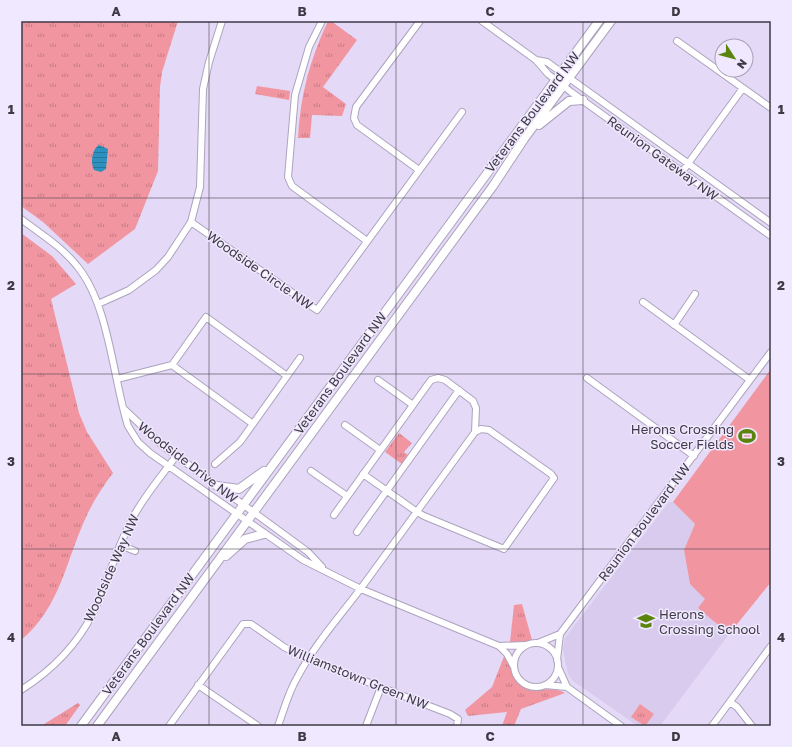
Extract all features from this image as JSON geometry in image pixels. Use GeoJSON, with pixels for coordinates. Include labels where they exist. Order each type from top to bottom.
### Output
{"type":"FeatureCollection","features":[{"type":"Feature","properties":{"kind":"main road","name":"Veterans Boulevard NW"},"geometry":{"type":"LineString","coordinates":[[81,726],[599,21]]}},
{"type":"Feature","properties":{"kind":"main road","name":"Veterans Boulevard NW"},"geometry":{"type":"LineString","coordinates":[[97,726],[493,186],[524,139],[611,21]]}},
{"type":"Feature","properties":{"kind":"main road"},"geometry":{"type":"LineString","coordinates":[[524,139],[563,104],[569,101],[583,100]]}},
{"type":"Feature","properties":{"kind":"main road"},"geometry":{"type":"LineString","coordinates":[[217,486],[234,490],[239,489],[254,480],[277,459]]}},
{"type":"Feature","properties":{"kind":"main road"},"geometry":{"type":"LineString","coordinates":[[215,565],[245,539],[264,534]]}},
{"type":"Feature","properties":{"kind":"street"},"geometry":{"type":"LineString","coordinates":[[98,304],[129,290],[156,270],[168,257],[192,222],[200,187],[203,89],[209,62],[222,21]]}},
{"type":"Feature","properties":{"kind":"street"},"geometry":{"type":"LineString","coordinates":[[322,21],[309,47],[295,95],[288,177],[292,186],[367,241]]}},
{"type":"Feature","properties":{"kind":"street"},"geometry":{"type":"LineString","coordinates":[[418,170],[357,125],[354,118],[356,108],[420,21]]}},
{"type":"Feature","properties":{"kind":"street"},"geometry":{"type":"LineString","coordinates":[[482,21],[536,60]]}},
{"type":"Feature","properties":{"kind":"street"},"geometry":{"type":"LineString","coordinates":[[677,41],[771,108]]}},
{"type":"Feature","properties":{"kind":"street","name":"Reunion Gateway NW"},"geometry":{"type":"LineString","coordinates":[[536,60],[547,62],[771,223]]}},
{"type":"Feature","properties":{"kind":"street","name":"Reunion Gateway NW"},"geometry":{"type":"LineString","coordinates":[[536,60],[542,68],[563,86],[771,236]]}},
{"type":"Feature","properties":{"kind":"street"},"geometry":{"type":"LineString","coordinates":[[682,172],[743,88]]}},
{"type":"Feature","properties":{"kind":"street","name":"Woodside Circle NW"},"geometry":{"type":"LineString","coordinates":[[192,222],[317,310],[418,170],[462,112]]}},
{"type":"Feature","properties":{"kind":"street","name":"Woodside Drive NW"},"geometry":{"type":"LineString","coordinates":[[21,219],[55,244],[78,267],[88,282],[98,304],[128,426],[138,442],[168,466],[303,560],[361,589],[499,646]]}},
{"type":"Feature","properties":{"kind":"street"},"geometry":{"type":"LineString","coordinates":[[674,325],[695,294]]}},
{"type":"Feature","properties":{"kind":"street"},"geometry":{"type":"LineString","coordinates":[[643,302],[750,380]]}},
{"type":"Feature","properties":{"kind":"street"},"geometry":{"type":"LineString","coordinates":[[117,379],[172,365],[206,317],[288,376]]}},
{"type":"Feature","properties":{"kind":"street","name":"Reunion Boulevard NW"},"geometry":{"type":"LineString","coordinates":[[560,634],[771,352]]}},
{"type":"Feature","properties":{"kind":"street"},"geometry":{"type":"LineString","coordinates":[[215,464],[237,446],[300,358]]}},
{"type":"Feature","properties":{"kind":"street"},"geometry":{"type":"LineString","coordinates":[[172,365],[253,424]]}},
{"type":"Feature","properties":{"kind":"street"},"geometry":{"type":"LineString","coordinates":[[334,515],[431,380],[438,378],[445,380],[473,401],[476,408],[475,432]]}},
{"type":"Feature","properties":{"kind":"street"},"geometry":{"type":"LineString","coordinates":[[587,378],[694,456]]}},
{"type":"Feature","properties":{"kind":"street"},"geometry":{"type":"LineString","coordinates":[[378,380],[413,405]]}},
{"type":"Feature","properties":{"kind":"street"},"geometry":{"type":"LineString","coordinates":[[357,532],[459,390]]}},
{"type":"Feature","properties":{"kind":"street","name":"Woodside Drive NW"},"geometry":{"type":"LineString","coordinates":[[125,410],[152,436],[176,456],[308,552],[325,570]]}},
{"type":"Feature","properties":{"kind":"street"},"geometry":{"type":"LineString","coordinates":[[345,425],[380,450]]}},
{"type":"Feature","properties":{"kind":"street"},"geometry":{"type":"LineString","coordinates":[[278,726],[292,687],[308,659],[361,589],[417,512],[475,432],[481,429],[489,430],[551,474],[554,478],[508,545],[504,548],[417,512],[363,474]]}},
{"type":"Feature","properties":{"kind":"street","name":"Woodside Way NW"},"geometry":{"type":"LineString","coordinates":[[21,690],[54,666],[81,633],[93,614],[120,546],[141,504],[176,456]]}},
{"type":"Feature","properties":{"kind":"street"},"geometry":{"type":"LineString","coordinates":[[311,471],[347,496]]}},
{"type":"Feature","properties":{"kind":"street"},"geometry":{"type":"LineString","coordinates":[[120,546],[135,551]]}},
{"type":"Feature","properties":{"kind":"street","name":"Williamstown Green NW"},"geometry":{"type":"LineString","coordinates":[[169,726],[243,624],[251,624],[278,644],[308,659],[450,714],[457,723]]}},
{"type":"Feature","properties":{"kind":"street"},"geometry":{"type":"LineString","coordinates":[[499,646],[527,645],[560,634],[558,663],[555,676],[544,685]]}},
{"type":"Feature","properties":{"kind":"street"},"geometry":{"type":"LineString","coordinates":[[536,643],[551,648],[567,687],[617,725]]}},
{"type":"Feature","properties":{"kind":"street"},"geometry":{"type":"LineString","coordinates":[[514,667],[518,653],[527,645]]}},
{"type":"Feature","properties":{"kind":"street"},"geometry":{"type":"LineString","coordinates":[[499,646],[507,654],[518,677],[524,683],[536,687],[544,685],[567,687]]}},
{"type":"Feature","properties":{"kind":"street"},"geometry":{"type":"LineString","coordinates":[[712,726],[771,646]]}},
{"type":"Feature","properties":{"kind":"street"},"geometry":{"type":"LineString","coordinates":[[198,686],[258,726]]}},
{"type":"Feature","properties":{"kind":"street"},"geometry":{"type":"LineString","coordinates":[[366,726],[381,687]]}},
{"type":"Feature","properties":{"kind":"street"},"geometry":{"type":"LineString","coordinates":[[730,702],[745,716],[752,726]]}},
{"type":"Feature","properties":{"kind":"shaded area","name":"Herons Crossing School"},"geometry":{"type":"Polygon","coordinates":[[[669,502],[673,502],[695,524],[684,550],[690,584],[706,599],[698,608],[729,634],[660,726],[638,726],[573,681],[568,674],[563,650],[565,638],[669,502]]]}},
{"type":"Feature","properties":{"kind":"green space"},"geometry":{"type":"Polygon","coordinates":[[[21,21],[178,21],[162,72],[160,87],[158,171],[135,229],[88,264],[43,222],[21,206],[21,21]]]}},
{"type":"Feature","properties":{"kind":"green space"},"geometry":{"type":"Polygon","coordinates":[[[328,21],[331,21],[357,40],[323,87],[346,104],[342,116],[312,115],[310,138],[298,138],[301,107],[307,78],[316,49],[328,21]]]}},
{"type":"Feature","properties":{"kind":"green space"},"geometry":{"type":"Polygon","coordinates":[[[257,86],[290,91],[289,100],[255,94],[257,86]]]}},
{"type":"Feature","properties":{"kind":"green space"},"geometry":{"type":"Polygon","coordinates":[[[21,233],[52,256],[76,284],[51,299],[79,413],[87,432],[113,473],[99,493],[87,515],[54,598],[34,627],[21,640],[21,233]]]}},
{"type":"Feature","properties":{"kind":"green space","name":"Herons Crossing Soccer Fields"},"geometry":{"type":"Polygon","coordinates":[[[771,369],[771,582],[729,634],[698,608],[705,599],[690,584],[684,550],[695,524],[673,502],[771,369]]]}},
{"type":"Feature","properties":{"kind":"green space"},"geometry":{"type":"Polygon","coordinates":[[[399,433],[412,443],[404,452],[408,455],[402,464],[385,452],[399,433]]]}},
{"type":"Feature","properties":{"kind":"green space"},"geometry":{"type":"Polygon","coordinates":[[[522,604],[532,640],[520,643],[510,642],[514,605],[522,604]]]}},
{"type":"Feature","properties":{"kind":"green space"},"geometry":{"type":"Polygon","coordinates":[[[505,654],[515,676],[524,686],[535,689],[553,689],[565,693],[521,709],[514,726],[502,726],[507,712],[468,716],[465,710],[492,687],[505,654]]]}},
{"type":"Feature","properties":{"kind":"green space"},"geometry":{"type":"Polygon","coordinates":[[[78,703],[80,705],[65,726],[41,726],[78,703]]]}},
{"type":"Feature","properties":{"kind":"green space"},"geometry":{"type":"Polygon","coordinates":[[[640,704],[654,714],[645,726],[631,717],[640,704]]]}},
{"type":"Feature","properties":{"kind":"water"},"geometry":{"type":"Polygon","coordinates":[[[99,145],[108,149],[106,169],[101,172],[94,170],[92,164],[93,153],[99,145]]]}},
{"type":"Feature","properties":{"kind":"place","name":"Herons Crossing Soccer Fields"},"geometry":{"type":"Point","coordinates":[747,436]}},
{"type":"Feature","properties":{"kind":"place","name":"Herons Crossing School"},"geometry":{"type":"Point","coordinates":[646,621]}}]}
